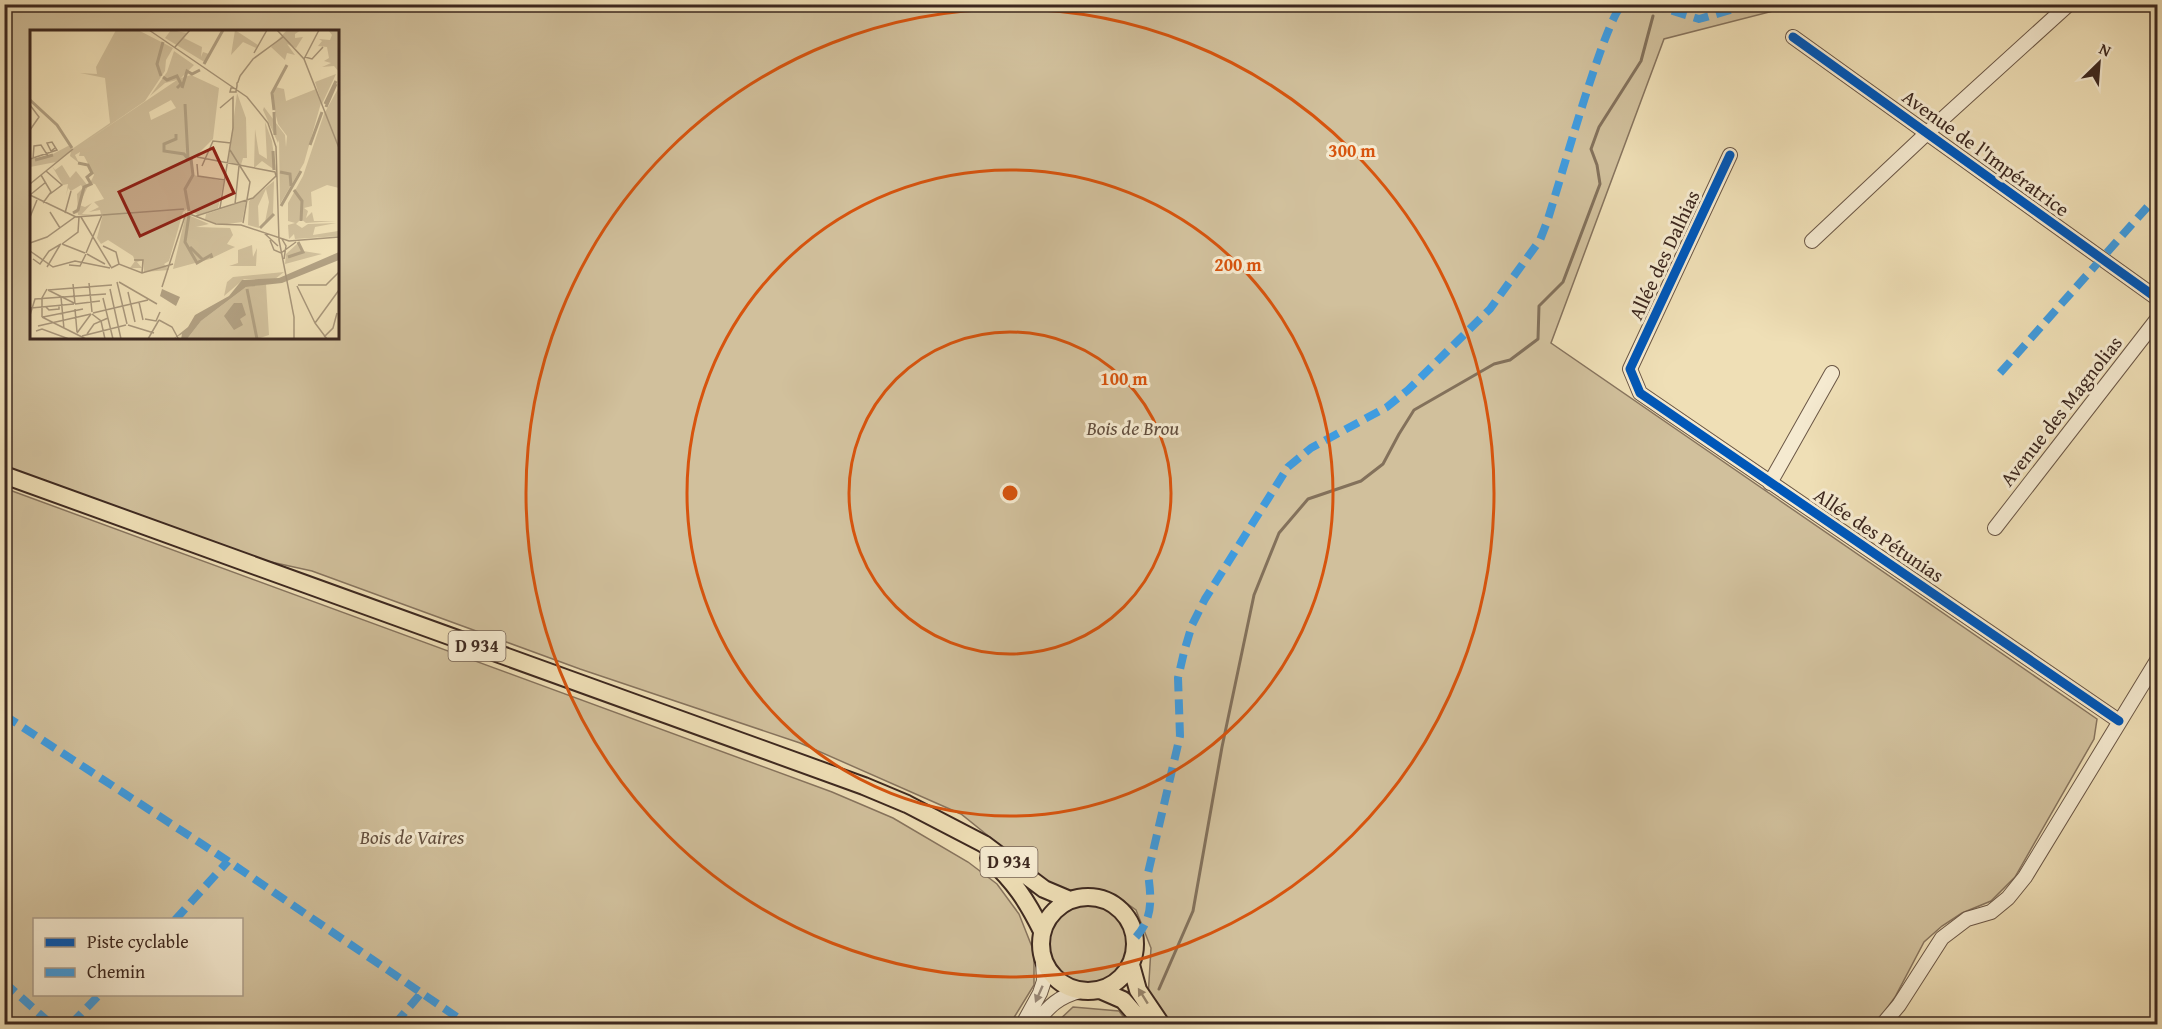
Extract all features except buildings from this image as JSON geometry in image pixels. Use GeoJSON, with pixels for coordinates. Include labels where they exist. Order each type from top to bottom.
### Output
{"type":"FeatureCollection","features":[{"type":"Feature","properties":{"kind":"main road","name":"D 934"},"geometry":{"type":"LineString","coordinates":[[4,475],[864,786],[907,804],[984,844],[1044,889],[1070,900]]}},
{"type":"Feature","properties":{"kind":"main road","name":"D 934"},"geometry":{"type":"LineString","coordinates":[[946,824],[980,850],[1012,880],[1030,906],[1042,931]]}},
{"type":"Feature","properties":{"kind":"main road"},"geometry":{"type":"LineString","coordinates":[[1090,896],[1106,900],[1120,908],[1130,921],[1136,937],[1136,951],[1124,976],[1113,985],[1100,990],[1080,991],[1065,986],[1052,975],[1044,961],[1041,946],[1042,931],[1049,917],[1060,905],[1070,900],[1090,896]]}},
{"type":"Feature","properties":{"kind":"main road"},"geometry":{"type":"LineString","coordinates":[[1131,965],[1138,990],[1161,1024]]}},
{"type":"Feature","properties":{"kind":"main road"},"geometry":{"type":"LineString","coordinates":[[1100,990],[1123,1000],[1144,1024]]}},
{"type":"Feature","properties":{"kind":"street"},"geometry":{"type":"LineString","coordinates":[[1812,241],[2069,4]]}},
{"type":"Feature","properties":{"kind":"street","name":"Avenue de l'Impératrice"},"geometry":{"type":"LineString","coordinates":[[1793,37],[2157,299]]}},
{"type":"Feature","properties":{"kind":"street","name":"Allée des Dalhias"},"geometry":{"type":"LineString","coordinates":[[1630,369],[1730,155]]}},
{"type":"Feature","properties":{"kind":"street","name":"Avenue des Magnolias"},"geometry":{"type":"LineString","coordinates":[[1995,528],[2157,318]]}},
{"type":"Feature","properties":{"kind":"street","name":"Allée des Pétunias"},"geometry":{"type":"LineString","coordinates":[[1630,369],[1640,393],[2119,721]]}},
{"type":"Feature","properties":{"kind":"street"},"geometry":{"type":"LineString","coordinates":[[1770,483],[1832,373]]}},
{"type":"Feature","properties":{"kind":"street"},"geometry":{"type":"LineString","coordinates":[[1883,1024],[1899,1005],[1942,938],[1967,919],[1991,912],[2025,877],[2157,659]]}},
{"type":"Feature","properties":{"kind":"street"},"geometry":{"type":"LineString","coordinates":[[1023,1024],[1044,981],[1044,961]]}},
{"type":"Feature","properties":{"kind":"street"},"geometry":{"type":"LineString","coordinates":[[1034,1024],[1054,1002],[1065,995],[1080,991]]}},
{"type":"Feature","properties":{"kind":"green space","name":"Bois de Brou"},"geometry":{"type":"Polygon","coordinates":[[[4,5],[1797,5],[1664,39],[1551,343],[2097,719],[2094,739],[2015,877],[1991,901],[1962,913],[1924,942],[1895,997],[1876,1024],[1169,1024],[1148,998],[1151,948],[1136,910],[1115,895],[1053,888],[961,814],[800,743],[580,669],[312,571],[262,560],[5,468],[4,5]]]}},
{"type":"Feature","properties":{"kind":"green space","name":"Bois de Vaires"},"geometry":{"type":"Polygon","coordinates":[[[4,488],[832,792],[893,818],[968,862],[997,884],[1019,914],[1034,952],[1034,985],[1010,1024],[5,1024],[4,488]]]}},
{"type":"Feature","properties":{"kind":"green space"},"geometry":{"type":"Polygon","coordinates":[[[1088,905],[1104,908],[1117,917],[1126,930],[1129,946],[1126,962],[1117,975],[1104,984],[1088,987],[1072,984],[1059,975],[1050,962],[1047,946],[1050,930],[1059,917],[1072,908],[1088,905]]]}},
{"type":"Feature","properties":{"kind":"green space"},"geometry":{"type":"Polygon","coordinates":[[[1073,1007],[1119,1011],[1129,1024],[1055,1024],[1073,1007]]]}},
{"type":"Feature","properties":{"kind":"waterway"},"geometry":{"type":"LineString","coordinates":[[1159,989],[1193,911],[1222,747],[1254,595],[1279,533],[1308,499],[1361,481],[1383,464],[1414,410],[1494,364],[1510,360],[1538,339],[1539,306],[1563,282],[1600,184],[1597,165],[1591,149],[1599,127],[1641,61],[1653,16]]}},
{"type":"Feature","properties":{"kind":"marked path"},"geometry":{"type":"LineString","coordinates":[[1136,937],[1146,922],[1150,906],[1148,873],[1180,736],[1178,678],[1192,625],[1205,599],[1288,467],[1311,448],[1387,407],[1408,390],[1490,309],[1540,240],[1594,70],[1615,16],[1623,4]]}},
{"type":"Feature","properties":{"kind":"marked path"},"geometry":{"type":"LineString","coordinates":[[1650,4],[1699,19],[1751,4]]}},
{"type":"Feature","properties":{"kind":"marked path"},"geometry":{"type":"LineString","coordinates":[[2000,373],[2158,195]]}},
{"type":"Feature","properties":{"kind":"marked path"},"geometry":{"type":"LineString","coordinates":[[4,715],[228,861],[467,1024]]}},
{"type":"Feature","properties":{"kind":"marked path"},"geometry":{"type":"LineString","coordinates":[[177,918],[228,861]]}},
{"type":"Feature","properties":{"kind":"marked path"},"geometry":{"type":"LineString","coordinates":[[4,982],[51,1024]]}},
{"type":"Feature","properties":{"kind":"marked path"},"geometry":{"type":"LineString","coordinates":[[395,1024],[422,992]]}},
{"type":"Feature","properties":{"kind":"marked path"},"geometry":{"type":"LineString","coordinates":[[71,1024],[98,996]]}},
{"type":"Feature","properties":{"kind":"cycle path"},"geometry":{"type":"LineString","coordinates":[[1793,37],[2158,299]]}},
{"type":"Feature","properties":{"kind":"cycle path"},"geometry":{"type":"LineString","coordinates":[[1730,155],[1630,369],[1640,393],[2119,721]]}}]}
